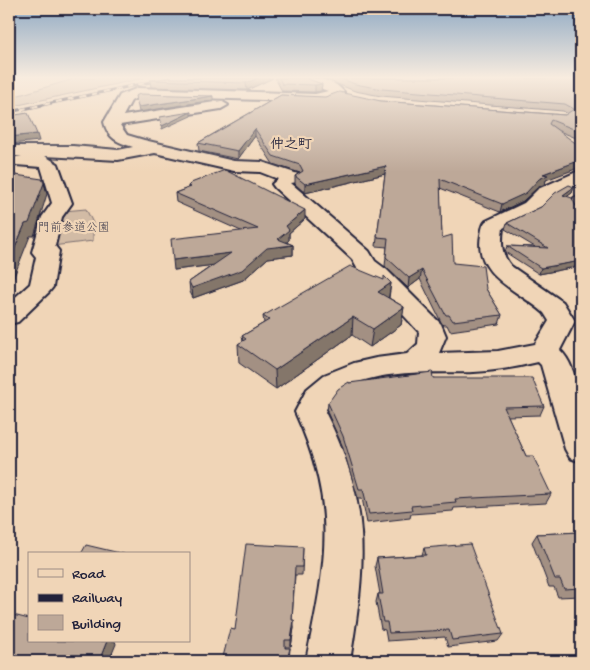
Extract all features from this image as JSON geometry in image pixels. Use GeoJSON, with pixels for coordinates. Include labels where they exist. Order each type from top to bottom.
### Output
{"type":"FeatureCollection","features":[{"type":"Feature","properties":{"kind":"street"},"geometry":{"type":"LineString","coordinates":[[119,109],[112,122],[114,131],[121,138],[234,166],[262,167],[287,181],[362,256],[366,265],[379,275],[432,330],[434,338],[431,347],[413,365]]}},
{"type":"Feature","properties":{"kind":"street"},"geometry":{"type":"LineString","coordinates":[[112,122],[190,109]]}},
{"type":"Feature","properties":{"kind":"street"},"geometry":{"type":"LineString","coordinates":[[9,151],[73,150],[118,155],[158,148]]}},
{"type":"Feature","properties":{"kind":"street"},"geometry":{"type":"LineString","coordinates":[[9,163],[36,160],[49,164],[62,203],[52,217],[41,287],[9,316]]}},
{"type":"Feature","properties":{"kind":"street"},"geometry":{"type":"LineString","coordinates":[[328,661],[340,593],[342,506],[321,436],[310,412],[318,395],[333,383],[356,371],[376,366],[493,361],[544,352],[554,339],[562,321],[558,310],[507,276],[492,257],[488,242],[493,225],[531,207],[545,194],[581,175]]}},
{"type":"Feature","properties":{"kind":"street"},"geometry":{"type":"LineString","coordinates":[[544,352],[554,361],[581,449]]}},
{"type":"Feature","properties":{"kind":"green space","name":"門前参道公園"},"geometry":{"type":"Polygon","coordinates":[[[86,209],[93,223],[93,241],[52,246],[64,211],[86,209]]]}},
{"type":"Feature","properties":{"kind":"building"},"geometry":{"type":"Polygon","coordinates":[[[256,109],[490,109],[565,115],[574,109],[581,109],[581,132],[551,120],[549,124],[581,147],[581,160],[543,174],[548,175],[539,179],[526,193],[502,204],[440,179],[442,238],[452,235],[453,263],[483,266],[486,289],[502,315],[453,321],[444,312],[422,270],[409,278],[386,257],[388,238],[377,237],[386,166],[305,184],[295,176],[303,171],[300,165],[273,156],[255,129],[238,151],[198,143],[256,109]]]}},
{"type":"Feature","properties":{"kind":"building"},"geometry":{"type":"Polygon","coordinates":[[[191,112],[162,126],[160,117],[191,112]]]}},
{"type":"Feature","properties":{"kind":"building"},"geometry":{"type":"Polygon","coordinates":[[[28,113],[37,134],[9,137],[9,116],[28,113]]]}},
{"type":"Feature","properties":{"kind":"building"},"geometry":{"type":"Polygon","coordinates":[[[225,170],[305,210],[286,226],[289,230],[278,239],[293,245],[267,248],[242,270],[192,288],[189,282],[231,253],[173,260],[171,239],[258,229],[175,193],[191,187],[188,186],[191,183],[225,170]]]}},
{"type":"Feature","properties":{"kind":"building"},"geometry":{"type":"Polygon","coordinates":[[[9,174],[42,179],[44,183],[29,223],[25,224],[9,262],[9,174]]]}},
{"type":"Feature","properties":{"kind":"building"},"geometry":{"type":"Polygon","coordinates":[[[569,185],[574,187],[563,195],[572,198],[576,206],[581,207],[581,261],[541,268],[507,246],[548,248],[507,223],[541,207],[555,193],[569,185]]]}},
{"type":"Feature","properties":{"kind":"building"},"geometry":{"type":"Polygon","coordinates":[[[350,266],[384,280],[384,276],[391,283],[378,292],[404,307],[373,329],[353,317],[275,370],[238,344],[246,339],[242,336],[269,320],[263,316],[350,266]]]}},
{"type":"Feature","properties":{"kind":"building"},"geometry":{"type":"Polygon","coordinates":[[[432,372],[433,378],[532,378],[544,406],[504,407],[526,456],[533,456],[551,494],[455,499],[456,502],[411,506],[412,510],[369,514],[363,489],[359,489],[343,436],[328,403],[338,389],[349,382],[432,372]]]}},
{"type":"Feature","properties":{"kind":"building"},"geometry":{"type":"Polygon","coordinates":[[[581,532],[581,588],[564,589],[560,579],[555,579],[537,534],[581,532]]]}},
{"type":"Feature","properties":{"kind":"building"},"geometry":{"type":"Polygon","coordinates":[[[246,544],[303,547],[302,567],[295,567],[292,620],[294,620],[291,640],[285,640],[285,648],[290,648],[287,661],[222,661],[230,629],[235,630],[246,544]]]}},
{"type":"Feature","properties":{"kind":"building"},"geometry":{"type":"Polygon","coordinates":[[[470,544],[503,634],[452,640],[449,630],[389,633],[387,622],[383,622],[378,594],[383,594],[377,558],[426,555],[424,548],[470,544]]]}},
{"type":"Feature","properties":{"kind":"building"},"geometry":{"type":"Polygon","coordinates":[[[86,545],[116,552],[82,552],[86,545]]]}},
{"type":"Feature","properties":{"kind":"building"},"geometry":{"type":"Polygon","coordinates":[[[9,614],[28,619],[28,642],[107,642],[99,661],[9,661],[9,614]]]}},
{"type":"Feature","properties":{"kind":"railway"},"geometry":{"type":"LineString","coordinates":[[9,112],[22,109]]}},
{"type":"Feature","properties":{"kind":"district","name":"仲之町"},"geometry":{"type":"Point","coordinates":[291,143]}}]}
